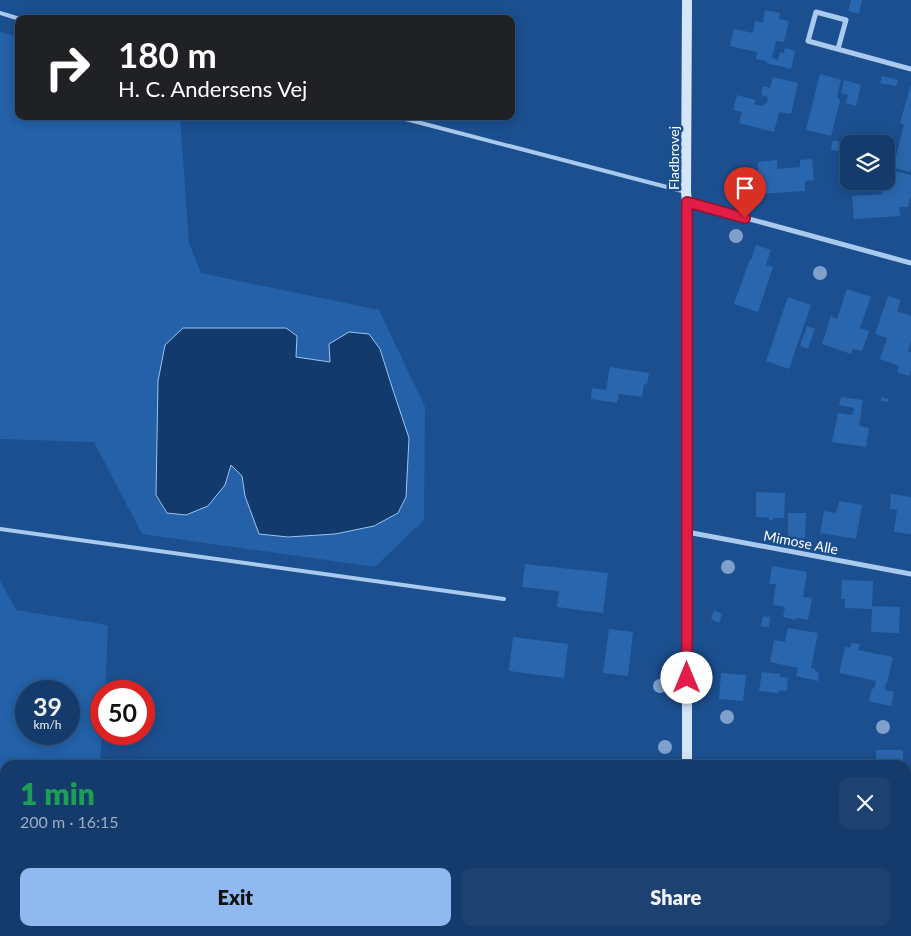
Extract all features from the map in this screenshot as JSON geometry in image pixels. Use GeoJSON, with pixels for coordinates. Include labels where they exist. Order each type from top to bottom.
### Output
{"type":"FeatureCollection","features":[{"type":"Feature","properties":{"kind":"main road","name":"Fladbrovej"},"geometry":{"type":"LineString","coordinates":[[687,760],[686,197],[688,0]]}},
{"type":"Feature","properties":{"kind":"street"},"geometry":{"type":"LineString","coordinates":[[838,49],[846,20],[816,12],[808,41],[838,49],[911,68]]}},
{"type":"Feature","properties":{"kind":"street"},"geometry":{"type":"LineString","coordinates":[[686,197],[911,263]]}},
{"type":"Feature","properties":{"kind":"street","name":"Mimose Alle"},"geometry":{"type":"LineString","coordinates":[[687,532],[911,574]]}},
{"type":"Feature","properties":{"kind":"lane"},"geometry":{"type":"LineString","coordinates":[[0,13],[15,18]]}},
{"type":"Feature","properties":{"kind":"lane"},"geometry":{"type":"LineString","coordinates":[[408,120],[686,197]]}},
{"type":"Feature","properties":{"kind":"lane"},"geometry":{"type":"LineString","coordinates":[[0,530],[504,599]]}},
{"type":"Feature","properties":{"kind":"shaded area"},"geometry":{"type":"Polygon","coordinates":[[[0,32],[15,36],[15,120],[180,120],[189,243],[201,273],[379,310],[425,407],[424,520],[375,567],[142,534],[94,442],[0,439],[0,32]],[[165,345],[158,381],[156,495],[167,513],[231,465],[242,476],[245,496],[393,390],[380,349],[330,362],[165,345]]]}},
{"type":"Feature","properties":{"kind":"shaded area"},"geometry":{"type":"Polygon","coordinates":[[[183,328],[286,328],[297,336],[296,357],[330,362],[329,344],[349,332],[369,334],[380,349],[409,438],[406,497],[398,513],[374,526],[335,534],[288,537],[259,534],[245,496],[242,476],[231,465],[225,485],[208,506],[186,515],[167,513],[156,495],[158,381],[165,345],[183,328]]]}},
{"type":"Feature","properties":{"kind":"shaded area"},"geometry":{"type":"Polygon","coordinates":[[[0,580],[16,610],[108,625],[106,680],[90,680],[90,745],[101,745],[100,760],[0,760],[0,580]]]}},
{"type":"Feature","properties":{"kind":"building"},"geometry":{"type":"Polygon","coordinates":[[[851,0],[862,0],[859,14],[848,11],[851,0]]]}},
{"type":"Feature","properties":{"kind":"building"},"geometry":{"type":"Polygon","coordinates":[[[765,10],[780,13],[779,19],[789,21],[784,42],[776,41],[772,58],[778,60],[780,52],[784,53],[785,48],[795,51],[791,69],[756,59],[757,52],[730,46],[734,29],[753,33],[755,21],[763,23],[765,10]]]}},
{"type":"Feature","properties":{"kind":"building"},"geometry":{"type":"Polygon","coordinates":[[[820,74],[841,80],[837,97],[840,101],[831,136],[806,130],[820,74]]]}},
{"type":"Feature","properties":{"kind":"building"},"geometry":{"type":"Polygon","coordinates":[[[882,76],[898,80],[896,86],[880,83],[882,76]]]}},
{"type":"Feature","properties":{"kind":"building"},"geometry":{"type":"Polygon","coordinates":[[[773,77],[798,83],[791,114],[779,112],[774,132],[739,123],[742,112],[733,110],[737,95],[756,100],[754,104],[761,106],[767,103],[768,97],[761,95],[763,86],[770,88],[773,77]]]}},
{"type":"Feature","properties":{"kind":"building"},"geometry":{"type":"Polygon","coordinates":[[[844,80],[861,85],[856,106],[846,103],[848,95],[841,93],[844,80]]]}},
{"type":"Feature","properties":{"kind":"building"},"geometry":{"type":"Polygon","coordinates":[[[911,84],[910,172],[895,168],[895,160],[904,125],[900,123],[911,84]]]}},
{"type":"Feature","properties":{"kind":"building"},"geometry":{"type":"Polygon","coordinates":[[[833,140],[840,142],[838,151],[831,150],[833,140]]]}},
{"type":"Feature","properties":{"kind":"building"},"geometry":{"type":"Polygon","coordinates":[[[812,159],[814,180],[805,181],[805,191],[759,194],[758,162],[777,160],[777,169],[800,167],[800,160],[812,159]]]}},
{"type":"Feature","properties":{"kind":"building"},"geometry":{"type":"Polygon","coordinates":[[[895,171],[911,175],[911,196],[908,207],[899,207],[900,216],[854,219],[852,196],[882,194],[883,190],[895,190],[895,171]]]}},
{"type":"Feature","properties":{"kind":"building"},"geometry":{"type":"Polygon","coordinates":[[[756,245],[771,250],[766,265],[773,267],[758,312],[734,304],[756,245]]]}},
{"type":"Feature","properties":{"kind":"building"},"geometry":{"type":"Polygon","coordinates":[[[847,289],[871,297],[860,328],[869,331],[862,351],[853,349],[851,354],[822,344],[831,316],[837,319],[847,289]]]}},
{"type":"Feature","properties":{"kind":"building"},"geometry":{"type":"Polygon","coordinates":[[[888,296],[901,300],[897,311],[911,316],[911,341],[908,351],[911,352],[909,376],[897,372],[899,366],[880,359],[887,338],[875,334],[888,296]]]}},
{"type":"Feature","properties":{"kind":"building"},"geometry":{"type":"Polygon","coordinates":[[[788,297],[811,305],[789,369],[766,361],[788,297]]]}},
{"type":"Feature","properties":{"kind":"building"},"geometry":{"type":"Polygon","coordinates":[[[807,326],[815,329],[808,349],[800,346],[807,326]]]}},
{"type":"Feature","properties":{"kind":"building"},"geometry":{"type":"Polygon","coordinates":[[[610,367],[649,373],[647,385],[644,384],[642,397],[619,394],[617,403],[591,399],[592,388],[606,390],[610,367]]]}},
{"type":"Feature","properties":{"kind":"building"},"geometry":{"type":"Polygon","coordinates":[[[841,397],[863,400],[859,426],[869,428],[866,447],[832,442],[838,413],[853,415],[854,408],[839,405],[841,397]]]}},
{"type":"Feature","properties":{"kind":"building"},"geometry":{"type":"Polygon","coordinates":[[[881,397],[889,399],[888,402],[881,401],[881,397]]]}},
{"type":"Feature","properties":{"kind":"building"},"geometry":{"type":"Polygon","coordinates":[[[756,492],[785,493],[784,518],[769,520],[769,518],[756,517],[756,492]]]}},
{"type":"Feature","properties":{"kind":"building"},"geometry":{"type":"Polygon","coordinates":[[[891,494],[911,497],[911,534],[894,532],[897,510],[890,509],[891,494]]]}},
{"type":"Feature","properties":{"kind":"building"},"geometry":{"type":"Polygon","coordinates":[[[839,501],[862,505],[856,539],[820,533],[824,511],[836,513],[839,501]]]}},
{"type":"Feature","properties":{"kind":"building"},"geometry":{"type":"Polygon","coordinates":[[[788,513],[806,513],[805,541],[788,541],[788,513]]]}},
{"type":"Feature","properties":{"kind":"building"},"geometry":{"type":"Polygon","coordinates":[[[525,564],[608,573],[603,613],[557,607],[559,591],[522,587],[525,564]]]}},
{"type":"Feature","properties":{"kind":"building"},"geometry":{"type":"Polygon","coordinates":[[[772,566],[807,572],[803,597],[812,598],[808,620],[783,617],[785,607],[773,605],[776,584],[769,584],[772,566]]]}},
{"type":"Feature","properties":{"kind":"building"},"geometry":{"type":"Polygon","coordinates":[[[842,580],[873,581],[872,606],[900,607],[899,633],[871,632],[872,609],[845,608],[845,599],[841,599],[842,580]]]}},
{"type":"Feature","properties":{"kind":"building"},"geometry":{"type":"Polygon","coordinates":[[[714,610],[722,614],[719,623],[711,619],[714,610]]]}},
{"type":"Feature","properties":{"kind":"building"},"geometry":{"type":"Polygon","coordinates":[[[763,616],[770,617],[769,627],[761,626],[763,616]]]}},
{"type":"Feature","properties":{"kind":"building"},"geometry":{"type":"Polygon","coordinates":[[[788,628],[818,633],[811,668],[819,672],[818,681],[796,676],[798,668],[770,662],[774,640],[785,642],[788,628]]]}},
{"type":"Feature","properties":{"kind":"building"},"geometry":{"type":"Polygon","coordinates":[[[609,629],[633,632],[628,676],[603,673],[609,629]]]}},
{"type":"Feature","properties":{"kind":"building"},"geometry":{"type":"Polygon","coordinates":[[[513,637],[568,644],[564,678],[509,671],[513,637]]]}},
{"type":"Feature","properties":{"kind":"building"},"geometry":{"type":"Polygon","coordinates":[[[852,643],[860,644],[858,650],[893,657],[885,690],[894,692],[891,706],[869,701],[876,681],[839,673],[845,647],[850,648],[852,643]]]}},
{"type":"Feature","properties":{"kind":"building"},"geometry":{"type":"Polygon","coordinates":[[[762,672],[780,674],[780,677],[788,678],[787,691],[779,690],[778,693],[759,691],[762,672]]]}},
{"type":"Feature","properties":{"kind":"building"},"geometry":{"type":"Polygon","coordinates":[[[721,673],[746,675],[743,701],[719,699],[721,673]]]}},
{"type":"Feature","properties":{"kind":"building"},"geometry":{"type":"Polygon","coordinates":[[[876,750],[903,750],[903,760],[876,760],[876,750]]]}},
{"type":"Feature","properties":{"kind":"route"},"geometry":{"type":"LineString","coordinates":[[687,678],[687,202],[745,218]]}}]}
